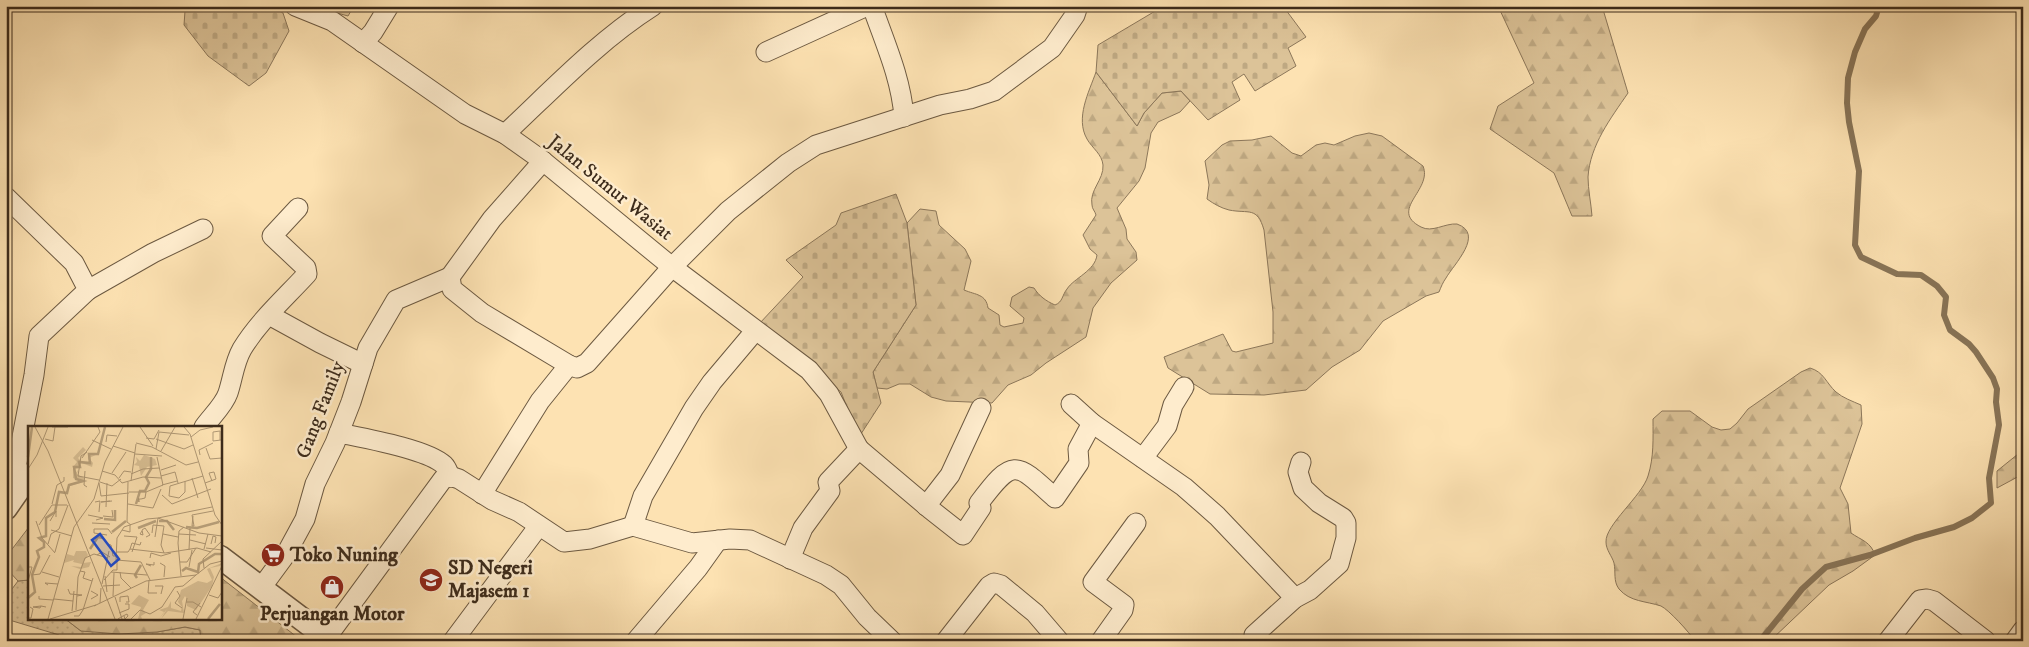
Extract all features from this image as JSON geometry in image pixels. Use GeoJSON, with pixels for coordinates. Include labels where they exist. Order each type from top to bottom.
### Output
{"type":"FeatureCollection","features":[{"type":"Feature","properties":{"kind":"street","name":"Jalan Sumur Wasiat"},"geometry":{"type":"LineString","coordinates":[[296,6],[332,21],[465,114],[505,134],[542,161],[672,267],[809,370],[829,394],[859,449]]}},
{"type":"Feature","properties":{"kind":"street"},"geometry":{"type":"LineString","coordinates":[[363,43],[373,32],[389,6]]}},
{"type":"Feature","properties":{"kind":"street"},"geometry":{"type":"LineString","coordinates":[[505,134],[556,85],[625,25],[653,6]]}},
{"type":"Feature","properties":{"kind":"street"},"geometry":{"type":"LineString","coordinates":[[766,52],[867,6]]}},
{"type":"Feature","properties":{"kind":"street"},"geometry":{"type":"LineString","coordinates":[[872,6],[896,74],[904,118]]}},
{"type":"Feature","properties":{"kind":"street"},"geometry":{"type":"LineString","coordinates":[[542,161],[492,219],[450,277],[452,289],[465,301],[569,365],[577,368],[587,364],[672,267],[728,211],[788,163],[816,145],[904,118],[940,104],[970,99],[994,91],[1052,48],[1075,16],[1078,6]]}},
{"type":"Feature","properties":{"kind":"street"},"geometry":{"type":"LineString","coordinates":[[6,197],[74,263],[88,290]]}},
{"type":"Feature","properties":{"kind":"street"},"geometry":{"type":"LineString","coordinates":[[205,426],[228,394],[241,351],[269,314],[307,274],[306,268],[272,236],[298,208]]}},
{"type":"Feature","properties":{"kind":"street"},"geometry":{"type":"LineString","coordinates":[[6,508],[20,473],[39,336],[88,290],[153,253],[204,229]]}},
{"type":"Feature","properties":{"kind":"street","name":"Gang Family"},"geometry":{"type":"LineString","coordinates":[[261,588],[286,554],[305,519],[315,484],[339,433],[368,348],[396,300],[450,277]]}},
{"type":"Feature","properties":{"kind":"street"},"geometry":{"type":"LineString","coordinates":[[269,314],[320,343],[363,364]]}},
{"type":"Feature","properties":{"kind":"street"},"geometry":{"type":"LineString","coordinates":[[633,526],[643,496],[694,408],[712,382],[755,331]]}},
{"type":"Feature","properties":{"kind":"street"},"geometry":{"type":"LineString","coordinates":[[482,494],[540,401],[569,365]]}},
{"type":"Feature","properties":{"kind":"street"},"geometry":{"type":"LineString","coordinates":[[1143,458],[1167,426],[1173,405],[1184,387]]}},
{"type":"Feature","properties":{"kind":"street"},"geometry":{"type":"LineString","coordinates":[[1071,404],[1092,423],[1168,474],[1217,516],[1295,598]]}},
{"type":"Feature","properties":{"kind":"street"},"geometry":{"type":"LineString","coordinates":[[926,506],[950,475],[981,408]]}},
{"type":"Feature","properties":{"kind":"street"},"geometry":{"type":"LineString","coordinates":[[790,559],[803,528],[830,491],[828,482],[859,449],[963,535],[978,515],[981,508],[979,503],[1009,469],[1018,469],[1030,476],[1055,498],[1079,463],[1078,449],[1092,423]]}},
{"type":"Feature","properties":{"kind":"street"},"geometry":{"type":"LineString","coordinates":[[339,433],[380,441],[431,457],[445,466],[450,476]]}},
{"type":"Feature","properties":{"kind":"street"},"geometry":{"type":"LineString","coordinates":[[1254,641],[1254,635],[1295,598],[1310,590],[1339,564],[1346,538],[1346,523],[1343,518],[1319,503],[1303,488],[1298,472],[1301,462]]}},
{"type":"Feature","properties":{"kind":"street"},"geometry":{"type":"LineString","coordinates":[[221,558],[329,639],[443,479],[450,476],[459,479],[482,494],[519,512],[538,527],[564,542],[590,539],[633,526],[692,543],[718,540],[750,540],[826,575],[841,585],[867,617],[892,641]]}},
{"type":"Feature","properties":{"kind":"street"},"geometry":{"type":"LineString","coordinates":[[1101,641],[1123,610],[1124,605],[1093,582],[1136,523]]}},
{"type":"Feature","properties":{"kind":"street"},"geometry":{"type":"LineString","coordinates":[[452,641],[538,527]]}},
{"type":"Feature","properties":{"kind":"street"},"geometry":{"type":"LineString","coordinates":[[636,641],[698,568],[718,540]]}},
{"type":"Feature","properties":{"kind":"street"},"geometry":{"type":"LineString","coordinates":[[692,543],[700,553],[698,568]]}},
{"type":"Feature","properties":{"kind":"street"},"geometry":{"type":"LineString","coordinates":[[946,641],[989,586],[994,583],[1001,585],[1035,613],[1059,641]]}},
{"type":"Feature","properties":{"kind":"street"},"geometry":{"type":"LineString","coordinates":[[1888,641],[1920,600],[1927,598],[1934,601],[1986,641]]}},
{"type":"Feature","properties":{"kind":"street"},"geometry":{"type":"LineString","coordinates":[[2015,641],[2023,630]]}},
{"type":"Feature","properties":{"kind":"green space"},"geometry":{"type":"Polygon","coordinates":[[[190,6],[270,6],[283,13],[289,31],[266,73],[249,86],[208,56],[184,25],[185,11],[190,6]]]}},
{"type":"Feature","properties":{"kind":"green space"},"geometry":{"type":"Polygon","coordinates":[[[312,6],[354,6],[348,16],[312,6]]]}},
{"type":"Feature","properties":{"kind":"green space"},"geometry":{"type":"Polygon","coordinates":[[[1157,6],[1283,6],[1306,37],[1288,48],[1296,66],[1255,91],[1244,74],[1232,82],[1240,100],[1208,120],[1181,91],[1162,93],[1144,113],[1137,126],[1096,72],[1098,45],[1157,10],[1157,6]]]}},
{"type":"Feature","properties":{"kind":"green space"},"geometry":{"type":"Polygon","coordinates":[[[1498,6],[1602,6],[1628,93],[1602,132],[1593,154],[1588,177],[1592,216],[1572,216],[1554,173],[1490,129],[1498,106],[1534,83],[1498,6]]]}},
{"type":"Feature","properties":{"kind":"green space"},"geometry":{"type":"Polygon","coordinates":[[[1096,72],[1137,126],[1144,113],[1162,93],[1181,91],[1190,101],[1180,112],[1158,122],[1151,133],[1145,168],[1139,181],[1117,208],[1126,229],[1127,239],[1136,252],[1137,260],[1111,283],[1093,308],[1086,337],[1031,375],[1008,385],[992,403],[946,401],[931,397],[910,384],[899,384],[887,389],[877,388],[873,372],[916,305],[907,223],[920,209],[936,211],[939,225],[965,249],[971,261],[964,290],[983,297],[988,308],[999,315],[1000,325],[1004,327],[1023,323],[1024,318],[1010,306],[1012,297],[1029,287],[1034,288],[1049,302],[1055,305],[1058,304],[1070,285],[1092,266],[1097,255],[1090,249],[1083,235],[1096,215],[1092,208],[1092,200],[1103,165],[1099,154],[1087,139],[1082,122],[1084,105],[1096,72]]]}},
{"type":"Feature","properties":{"kind":"green space"},"geometry":{"type":"Polygon","coordinates":[[[1369,133],[1382,136],[1423,166],[1424,175],[1422,183],[1410,207],[1409,214],[1412,220],[1425,229],[1457,224],[1465,229],[1468,235],[1465,250],[1444,281],[1439,292],[1426,296],[1383,321],[1360,350],[1332,367],[1306,390],[1264,395],[1210,394],[1168,368],[1164,357],[1223,334],[1232,351],[1236,352],[1273,343],[1273,312],[1264,230],[1255,214],[1226,209],[1207,199],[1209,185],[1205,161],[1222,145],[1230,141],[1252,140],[1271,136],[1292,153],[1301,156],[1316,145],[1325,143],[1334,145],[1355,136],[1369,133]]]}},
{"type":"Feature","properties":{"kind":"green space"},"geometry":{"type":"Polygon","coordinates":[[[896,194],[907,223],[916,305],[873,372],[881,403],[859,437],[841,392],[759,324],[803,277],[786,260],[836,225],[841,213],[896,194]]]}},
{"type":"Feature","properties":{"kind":"green space"},"geometry":{"type":"Polygon","coordinates":[[[1810,368],[1822,375],[1839,394],[1861,405],[1862,424],[1840,488],[1848,504],[1851,533],[1868,544],[1875,555],[1829,585],[1770,641],[1695,641],[1665,608],[1633,599],[1619,589],[1615,580],[1614,563],[1606,545],[1607,535],[1611,527],[1639,492],[1648,476],[1652,455],[1653,419],[1662,411],[1690,411],[1712,427],[1721,430],[1730,429],[1748,409],[1801,372],[1810,368]]]}},
{"type":"Feature","properties":{"kind":"green space"},"geometry":{"type":"Polygon","coordinates":[[[2023,450],[2023,474],[1997,488],[1997,471],[2023,450]]]}},
{"type":"Feature","properties":{"kind":"green space"},"geometry":{"type":"Polygon","coordinates":[[[28,528],[28,580],[18,581],[6,568],[6,557],[28,528]]]}},
{"type":"Feature","properties":{"kind":"green space"},"geometry":{"type":"Polygon","coordinates":[[[221,578],[302,641],[201,641],[200,630],[185,627],[157,632],[119,634],[81,631],[67,620],[221,620],[221,578]]]}},
{"type":"Feature","properties":{"kind":"green space"},"geometry":{"type":"Polygon","coordinates":[[[28,580],[28,620],[67,620],[81,631],[157,632],[185,627],[200,630],[201,641],[57,641],[59,635],[6,619],[6,597],[18,581],[28,580]]]}},
{"type":"Feature","properties":{"kind":"waterway"},"geometry":{"type":"LineString","coordinates":[[1760,641],[1802,589],[1826,567],[1870,555],[1915,538],[1954,527],[1972,518],[1991,503],[1989,478],[1999,425],[1996,402],[1997,389],[1993,378],[1969,344],[1950,330],[1944,315],[1946,297],[1937,286],[1921,275],[1897,274],[1861,257],[1855,245],[1859,171],[1849,122],[1847,103],[1848,78],[1855,52],[1865,29],[1876,16],[1879,6]]}},
{"type":"Feature","properties":{"kind":"place","name":"Toko Nuning"},"geometry":{"type":"Point","coordinates":[273,555]}},
{"type":"Feature","properties":{"kind":"place","name":"SD Negeri Majasem 1"},"geometry":{"type":"Point","coordinates":[431,580]}},
{"type":"Feature","properties":{"kind":"place","name":"Perjuangan Motor"},"geometry":{"type":"Point","coordinates":[332,587]}}]}
